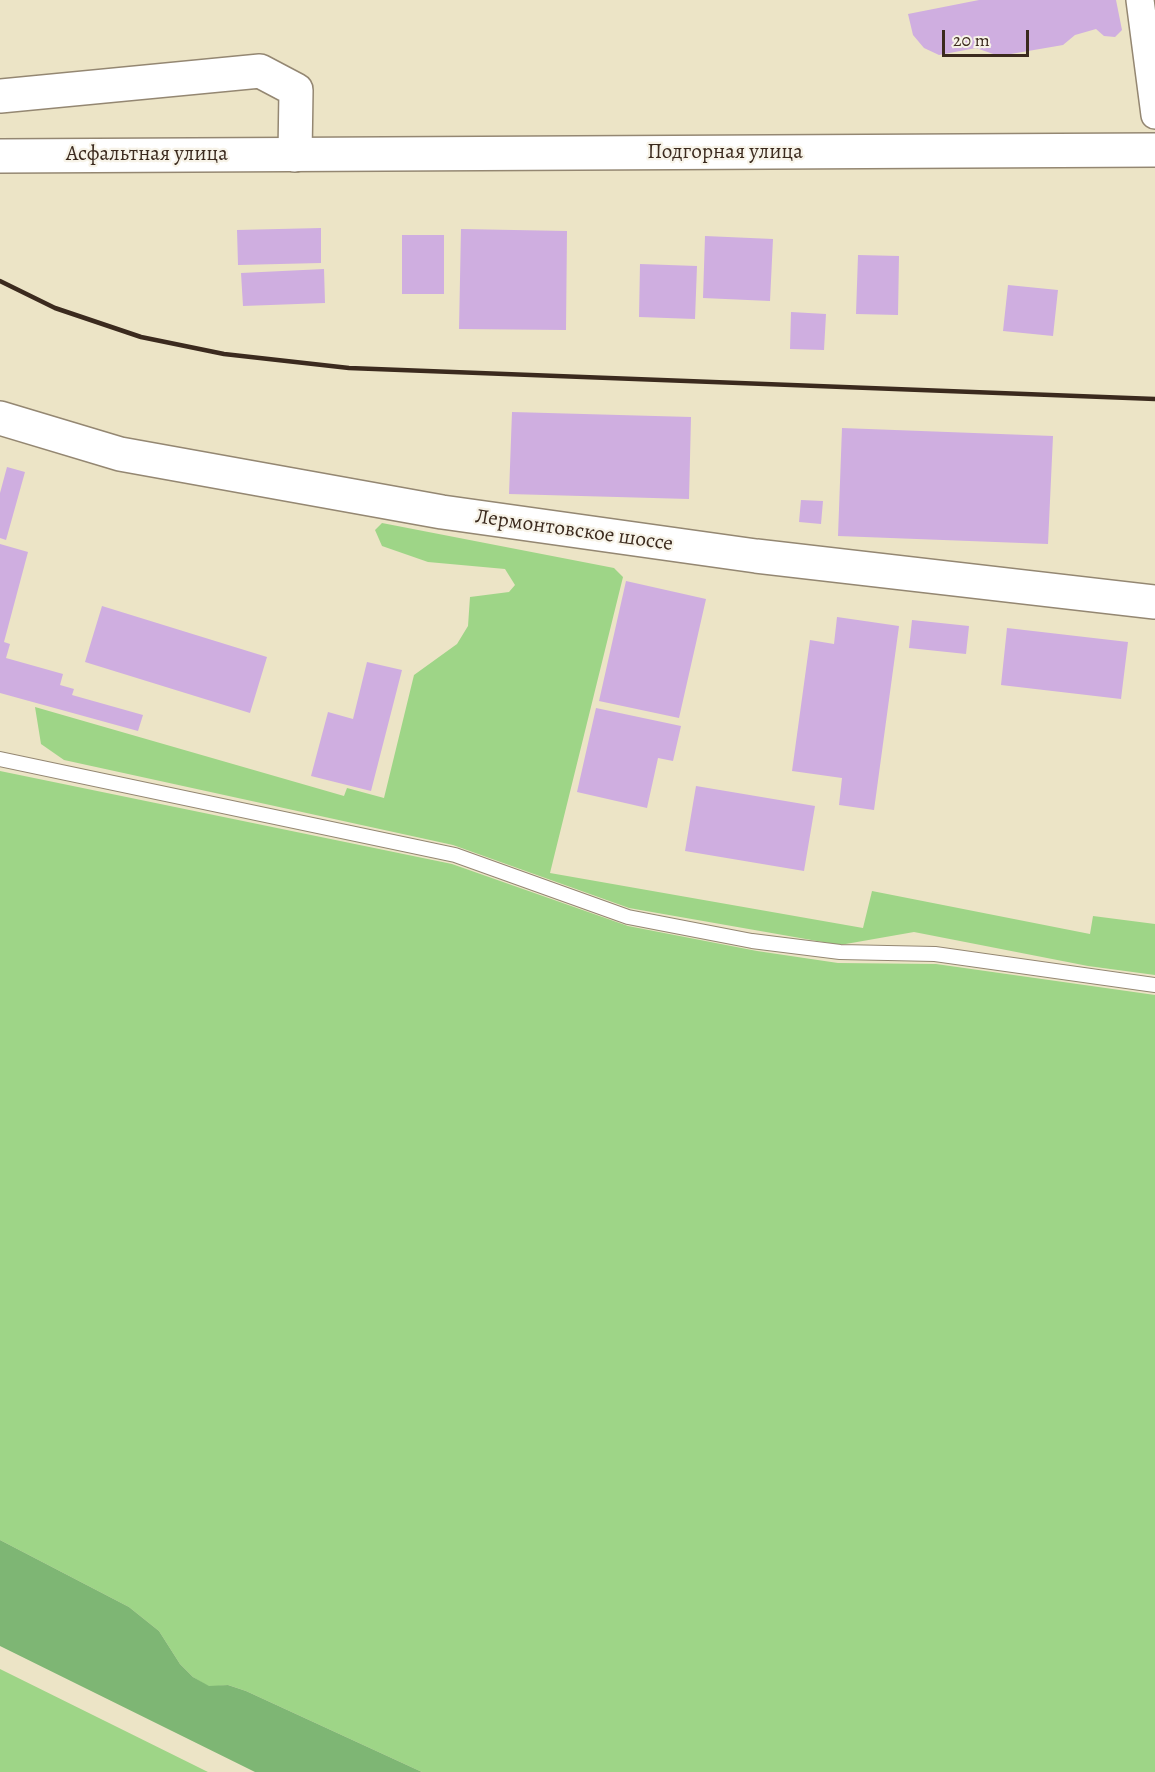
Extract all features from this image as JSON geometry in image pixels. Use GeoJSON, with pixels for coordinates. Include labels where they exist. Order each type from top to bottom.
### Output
{"type":"FeatureCollection","features":[{"type":"Feature","properties":{"kind":"street"},"geometry":{"type":"LineString","coordinates":[[1140,0],[1155,115]]}},
{"type":"Feature","properties":{"kind":"street"},"geometry":{"type":"LineString","coordinates":[[0,96],[260,71],[296,90],[295,155]]}},
{"type":"Feature","properties":{"kind":"street","name":"Подгорная улица"},"geometry":{"type":"LineString","coordinates":[[295,155],[1155,150]]}},
{"type":"Feature","properties":{"kind":"street","name":"Асфальтная улица"},"geometry":{"type":"LineString","coordinates":[[0,156],[295,155]]}},
{"type":"Feature","properties":{"kind":"street","name":"Лермонтовское шоссе"},"geometry":{"type":"LineString","coordinates":[[0,418],[120,454],[442,512],[756,556],[1155,602]]}},
{"type":"Feature","properties":{"kind":"lane"},"geometry":{"type":"LineString","coordinates":[[0,759],[455,855],[628,916],[752,941],[840,951],[935,954],[1155,985]]}},
{"type":"Feature","properties":{"kind":"green space"},"geometry":{"type":"Polygon","coordinates":[[[382,523],[614,568],[623,577],[550,873],[863,928],[872,891],[1090,934],[1093,916],[1155,924],[1155,975],[1088,966],[914,932],[840,945],[629,908],[453,845],[64,760],[41,744],[35,707],[344,796],[347,788],[384,798],[414,675],[457,644],[468,626],[470,597],[509,592],[515,585],[505,569],[428,562],[382,546],[375,530],[382,523]]]}},
{"type":"Feature","properties":{"kind":"green space"},"geometry":{"type":"Polygon","coordinates":[[[0,771],[452,864],[628,926],[757,951],[838,963],[936,964],[1155,995],[1155,1772],[422,1772],[246,1691],[228,1685],[209,1687],[193,1677],[180,1664],[159,1631],[129,1607],[0,1540],[0,771]]]}},
{"type":"Feature","properties":{"kind":"green space"},"geometry":{"type":"Polygon","coordinates":[[[0,1540],[129,1607],[159,1631],[180,1664],[193,1677],[209,1686],[228,1685],[246,1691],[422,1772],[255,1772],[0,1646],[0,1540]]]}},
{"type":"Feature","properties":{"kind":"green space"},"geometry":{"type":"Polygon","coordinates":[[[0,1669],[208,1772],[0,1772],[0,1669]]]}},
{"type":"Feature","properties":{"kind":"building"},"geometry":{"type":"Polygon","coordinates":[[[979,0],[1116,0],[1122,30],[1115,37],[1104,36],[1096,29],[1075,35],[1063,45],[999,56],[976,48],[939,55],[924,48],[913,35],[908,14],[979,0]]]}},
{"type":"Feature","properties":{"kind":"building"},"geometry":{"type":"Polygon","coordinates":[[[321,228],[321,263],[238,265],[237,230],[321,228]]]}},
{"type":"Feature","properties":{"kind":"building"},"geometry":{"type":"Polygon","coordinates":[[[461,229],[567,231],[566,330],[459,329],[461,229]]]}},
{"type":"Feature","properties":{"kind":"building"},"geometry":{"type":"Polygon","coordinates":[[[402,235],[444,235],[444,294],[402,294],[402,235]]]}},
{"type":"Feature","properties":{"kind":"building"},"geometry":{"type":"Polygon","coordinates":[[[705,236],[773,239],[770,301],[703,298],[705,236]]]}},
{"type":"Feature","properties":{"kind":"building"},"geometry":{"type":"Polygon","coordinates":[[[858,255],[899,256],[898,315],[856,314],[858,255]]]}},
{"type":"Feature","properties":{"kind":"building"},"geometry":{"type":"Polygon","coordinates":[[[640,264],[697,266],[695,319],[639,317],[640,264]]]}},
{"type":"Feature","properties":{"kind":"building"},"geometry":{"type":"Polygon","coordinates":[[[324,269],[325,303],[243,306],[241,273],[324,269]]]}},
{"type":"Feature","properties":{"kind":"building"},"geometry":{"type":"Polygon","coordinates":[[[1008,285],[1058,290],[1053,336],[1003,331],[1008,285]]]}},
{"type":"Feature","properties":{"kind":"building"},"geometry":{"type":"Polygon","coordinates":[[[791,312],[826,314],[824,350],[790,349],[791,312]]]}},
{"type":"Feature","properties":{"kind":"building"},"geometry":{"type":"Polygon","coordinates":[[[512,412],[691,417],[689,499],[509,494],[512,412]]]}},
{"type":"Feature","properties":{"kind":"building"},"geometry":{"type":"Polygon","coordinates":[[[842,428],[1053,436],[1048,544],[838,536],[842,428]]]}},
{"type":"Feature","properties":{"kind":"building"},"geometry":{"type":"Polygon","coordinates":[[[7,467],[25,472],[6,540],[0,538],[0,493],[7,467]]]}},
{"type":"Feature","properties":{"kind":"building"},"geometry":{"type":"Polygon","coordinates":[[[801,500],[823,501],[821,524],[799,522],[801,500]]]}},
{"type":"Feature","properties":{"kind":"building"},"geometry":{"type":"Polygon","coordinates":[[[0,544],[28,552],[4,642],[10,644],[6,658],[63,674],[60,685],[74,689],[72,695],[143,715],[138,731],[0,693],[0,544]]]}},
{"type":"Feature","properties":{"kind":"building"},"geometry":{"type":"Polygon","coordinates":[[[626,581],[706,599],[679,718],[599,701],[626,581]]]}},
{"type":"Feature","properties":{"kind":"building"},"geometry":{"type":"Polygon","coordinates":[[[102,606],[267,657],[250,713],[85,662],[102,606]]]}},
{"type":"Feature","properties":{"kind":"building"},"geometry":{"type":"Polygon","coordinates":[[[837,617],[899,626],[874,810],[839,805],[842,778],[792,771],[810,640],[834,644],[837,617]]]}},
{"type":"Feature","properties":{"kind":"building"},"geometry":{"type":"Polygon","coordinates":[[[912,620],[969,626],[966,654],[909,648],[912,620]]]}},
{"type":"Feature","properties":{"kind":"building"},"geometry":{"type":"Polygon","coordinates":[[[1007,628],[1128,642],[1121,699],[1001,685],[1007,628]]]}},
{"type":"Feature","properties":{"kind":"building"},"geometry":{"type":"Polygon","coordinates":[[[367,662],[402,670],[371,791],[311,776],[328,712],[353,719],[367,662]]]}},
{"type":"Feature","properties":{"kind":"building"},"geometry":{"type":"Polygon","coordinates":[[[596,708],[681,726],[673,761],[658,758],[647,808],[577,792],[596,708]]]}},
{"type":"Feature","properties":{"kind":"building"},"geometry":{"type":"Polygon","coordinates":[[[696,786],[815,806],[804,871],[685,851],[696,786]]]}},
{"type":"Feature","properties":{"kind":"railway"},"geometry":{"type":"LineString","coordinates":[[0,281],[55,308],[141,337],[224,354],[349,368],[1155,399]]}}]}
